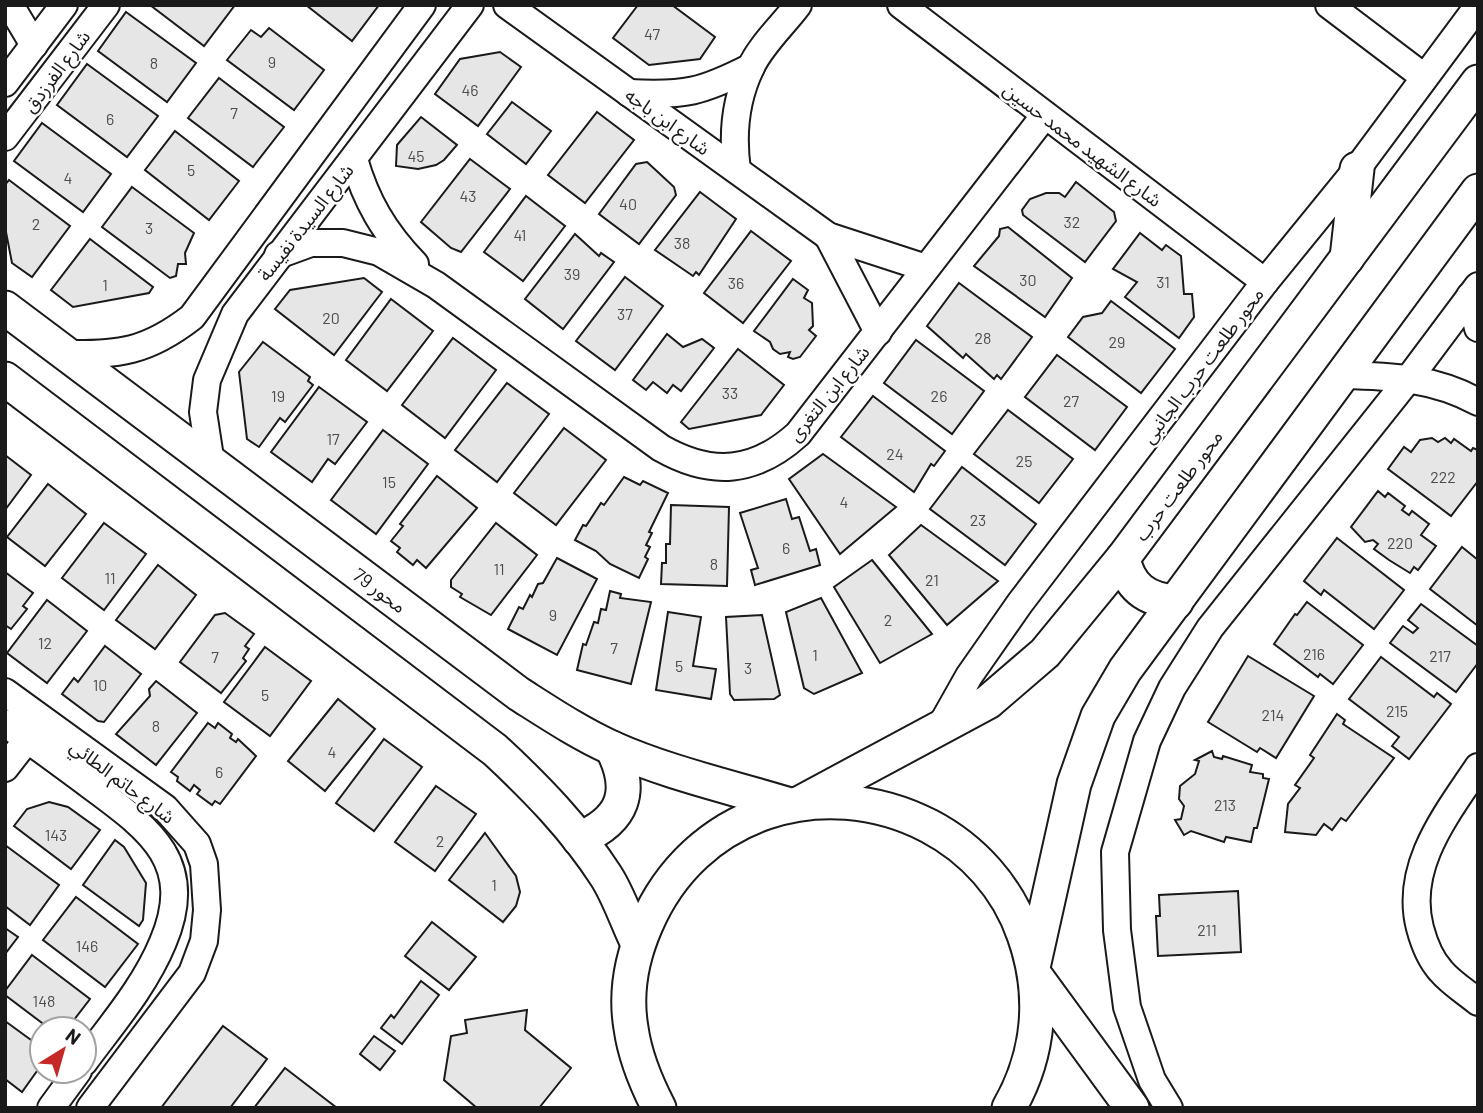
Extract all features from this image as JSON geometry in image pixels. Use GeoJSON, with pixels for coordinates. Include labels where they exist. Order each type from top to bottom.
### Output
{"type":"FeatureCollection","features":[{"type":"Feature","properties":{"kind":"main road","name":"محور طلعت حرب"},"geometry":{"type":"LineString","coordinates":[[795,804],[938,731],[988,702],[1045,653],[1122,558],[1478,82]]}},
{"type":"Feature","properties":{"kind":"main road"},"geometry":{"type":"LineString","coordinates":[[1347,259],[1357,170]]}},
{"type":"Feature","properties":{"kind":"main road"},"geometry":{"type":"LineString","coordinates":[[1009,1108],[1024,1082],[1037,1031],[1035,970],[1074,784],[1098,716],[1125,670],[1478,191]]}},
{"type":"Feature","properties":{"kind":"main road","name":"محور 79"},"geometry":{"type":"LineString","coordinates":[[5,309],[519,694],[612,748],[659,766],[795,804]]}},
{"type":"Feature","properties":{"kind":"main road"},"geometry":{"type":"LineString","coordinates":[[5,379],[470,730],[540,792],[607,878],[638,944]]}},
{"type":"Feature","properties":{"kind":"main road"},"geometry":{"type":"LineString","coordinates":[[1122,558],[1130,580],[1146,596],[1175,602]]}},
{"type":"Feature","properties":{"kind":"main road"},"geometry":{"type":"LineString","coordinates":[[579,839],[600,830],[617,813],[624,792],[622,768],[612,748]]}},
{"type":"Feature","properties":{"kind":"main road"},"geometry":{"type":"LineString","coordinates":[[659,1108],[640,1093],[629,1000],[638,944],[661,896],[680,869],[712,840],[749,818],[795,804],[852,801],[903,812],[949,836],[988,871],[1017,914],[1035,970],[1132,1108]]}},
{"type":"Feature","properties":{"kind":"street"},"geometry":{"type":"LineString","coordinates":[[10,5],[34,45]]}},
{"type":"Feature","properties":{"kind":"street","name":"شارع الفرزدق"},"geometry":{"type":"LineString","coordinates":[[5,83],[64,5]]}},
{"type":"Feature","properties":{"kind":"street","name":"شارع الفرزدق"},"geometry":{"type":"LineString","coordinates":[[5,137],[106,5]]}},
{"type":"Feature","properties":{"kind":"street","name":"شارع السيدة نفيسة"},"geometry":{"type":"LineString","coordinates":[[64,354],[134,351],[152,344],[192,317],[211,296],[422,5]]}},
{"type":"Feature","properties":{"kind":"street","name":"شارع السيدة نفيسة"},"geometry":{"type":"LineString","coordinates":[[211,464],[203,412],[207,380],[235,314],[470,5]]}},
{"type":"Feature","properties":{"kind":"street","name":"شارع ابن باجه"},"geometry":{"type":"LineString","coordinates":[[507,5],[828,236],[926,268]]}},
{"type":"Feature","properties":{"kind":"street"},"geometry":{"type":"LineString","coordinates":[[737,170],[733,140],[735,120],[751,67],[798,5]]}},
{"type":"Feature","properties":{"kind":"street","name":"شارع الشهيد محمد حسين"},"geometry":{"type":"LineString","coordinates":[[901,5],[1265,282]]}},
{"type":"Feature","properties":{"kind":"street"},"geometry":{"type":"LineString","coordinates":[[1329,5],[1424,77]]}},
{"type":"Feature","properties":{"kind":"street","name":"محور طلعت حرب الجانبى"},"geometry":{"type":"LineString","coordinates":[[938,731],[969,676],[1020,603],[1265,282],[1357,170],[1478,6]]}},
{"type":"Feature","properties":{"kind":"street"},"geometry":{"type":"LineString","coordinates":[[629,93],[673,96],[697,90],[751,67]]}},
{"type":"Feature","properties":{"kind":"street","name":"شارع ابن التغرى"},"geometry":{"type":"LineString","coordinates":[[278,255],[311,243],[343,243],[379,253],[436,285],[661,448],[680,459],[711,467],[743,466],[783,448],[798,434],[1045,115]]}},
{"type":"Feature","properties":{"kind":"street","name":"شارع ابن التغرى"},"geometry":{"type":"LineString","coordinates":[[354,159],[370,206],[390,238],[436,285]]}},
{"type":"Feature","properties":{"kind":"street","name":"شارع ابن باجه"},"geometry":{"type":"LineString","coordinates":[[828,236],[878,332]]}},
{"type":"Feature","properties":{"kind":"street"},"geometry":{"type":"LineString","coordinates":[[1474,291],[1478,328]]}},
{"type":"Feature","properties":{"kind":"street"},"geometry":{"type":"LineString","coordinates":[[1169,1108],[1152,1080],[1128,1007],[1117,930],[1115,852],[1147,741],[1172,688],[1210,628],[1410,377],[1474,291]]}},
{"type":"Feature","properties":{"kind":"street"},"geometry":{"type":"LineString","coordinates":[[211,296],[235,314]]}},
{"type":"Feature","properties":{"kind":"street"},"geometry":{"type":"LineString","coordinates":[[1343,375],[1410,377],[1465,394],[1478,402]]}},
{"type":"Feature","properties":{"kind":"street","name":"شارع حاتم الطائي"},"geometry":{"type":"LineString","coordinates":[[5,692],[35,730],[144,826],[167,860],[173,883],[174,907],[162,945],[137,989],[98,1043]]}},
{"type":"Feature","properties":{"kind":"street","name":"شارع حاتم الطائي"},"geometry":{"type":"LineString","coordinates":[[5,723],[35,730],[165,808],[197,844],[204,864],[207,910],[204,941],[192,973],[90,1108]]}},
{"type":"Feature","properties":{"kind":"street"},"geometry":{"type":"LineString","coordinates":[[5,768],[35,730]]}},
{"type":"Feature","properties":{"kind":"street"},"geometry":{"type":"LineString","coordinates":[[1478,767],[1436,830],[1418,877],[1416,912],[1425,946],[1440,970],[1478,1002]]}},
{"type":"Feature","properties":{"kind":"street"},"geometry":{"type":"LineString","coordinates":[[51,1108],[68,1085]]}},
{"type":"Feature","properties":{"kind":"building"},"geometry":{"type":"Polygon","coordinates":[[[150,5],[235,5],[204,46],[150,5]]]}},
{"type":"Feature","properties":{"kind":"building"},"geometry":{"type":"Polygon","coordinates":[[[306,5],[379,5],[352,41],[306,5]]]}},
{"type":"Feature","properties":{"kind":"building"},"geometry":{"type":"Polygon","coordinates":[[[638,5],[672,5],[715,37],[700,59],[649,65],[613,38],[638,5]]]}},
{"type":"Feature","properties":{"kind":"building"},"geometry":{"type":"Polygon","coordinates":[[[126,12],[196,63],[167,102],[98,51],[126,12]]]}},
{"type":"Feature","properties":{"kind":"building"},"geometry":{"type":"Polygon","coordinates":[[[269,28],[324,70],[294,110],[227,60],[251,30],[261,37],[269,28]]]}},
{"type":"Feature","properties":{"kind":"building"},"geometry":{"type":"Polygon","coordinates":[[[500,52],[521,67],[478,126],[435,94],[460,59],[500,52]]]}},
{"type":"Feature","properties":{"kind":"building"},"geometry":{"type":"Polygon","coordinates":[[[87,64],[158,116],[127,157],[57,105],[87,64]]]}},
{"type":"Feature","properties":{"kind":"building"},"geometry":{"type":"Polygon","coordinates":[[[219,78],[284,127],[253,167],[188,118],[219,78]]]}},
{"type":"Feature","properties":{"kind":"building"},"geometry":{"type":"Polygon","coordinates":[[[512,102],[551,131],[526,164],[487,134],[512,102]]]}},
{"type":"Feature","properties":{"kind":"building"},"geometry":{"type":"Polygon","coordinates":[[[597,112],[634,140],[585,203],[548,175],[597,112]]]}},
{"type":"Feature","properties":{"kind":"building"},"geometry":{"type":"Polygon","coordinates":[[[421,117],[457,145],[436,165],[418,169],[396,166],[397,145],[421,117]]]}},
{"type":"Feature","properties":{"kind":"building"},"geometry":{"type":"Polygon","coordinates":[[[42,123],[111,174],[83,212],[14,161],[42,123]]]}},
{"type":"Feature","properties":{"kind":"building"},"geometry":{"type":"Polygon","coordinates":[[[175,131],[239,181],[209,220],[145,170],[175,131]]]}},
{"type":"Feature","properties":{"kind":"building"},"geometry":{"type":"Polygon","coordinates":[[[470,159],[510,189],[461,252],[451,248],[421,222],[470,159]]]}},
{"type":"Feature","properties":{"kind":"building"},"geometry":{"type":"Polygon","coordinates":[[[647,162],[674,187],[676,195],[639,244],[599,214],[636,164],[647,162]]]}},
{"type":"Feature","properties":{"kind":"building"},"geometry":{"type":"Polygon","coordinates":[[[9,180],[70,226],[32,277],[12,263],[5,227],[5,185],[9,180]]]}},
{"type":"Feature","properties":{"kind":"building"},"geometry":{"type":"Polygon","coordinates":[[[1076,182],[1114,212],[1116,221],[1085,262],[1023,215],[1022,210],[1030,199],[1046,193],[1059,193],[1065,197],[1076,182]]]}},
{"type":"Feature","properties":{"kind":"building"},"geometry":{"type":"Polygon","coordinates":[[[132,187],[194,233],[185,253],[186,264],[178,264],[176,276],[170,278],[102,227],[132,187]]]}},
{"type":"Feature","properties":{"kind":"building"},"geometry":{"type":"Polygon","coordinates":[[[700,192],[736,219],[699,275],[696,272],[693,276],[655,250],[700,192]]]}},
{"type":"Feature","properties":{"kind":"building"},"geometry":{"type":"Polygon","coordinates":[[[526,196],[565,226],[523,281],[484,252],[526,196]]]}},
{"type":"Feature","properties":{"kind":"building"},"geometry":{"type":"Polygon","coordinates":[[[1008,227],[1072,278],[1045,317],[974,266],[999,236],[1000,229],[1008,227]]]}},
{"type":"Feature","properties":{"kind":"building"},"geometry":{"type":"Polygon","coordinates":[[[751,231],[791,261],[743,323],[704,293],[751,231]]]}},
{"type":"Feature","properties":{"kind":"building"},"geometry":{"type":"Polygon","coordinates":[[[1140,233],[1162,250],[1166,245],[1181,256],[1184,294],[1192,294],[1194,317],[1179,338],[1125,297],[1137,282],[1113,269],[1140,233]]]}},
{"type":"Feature","properties":{"kind":"building"},"geometry":{"type":"Polygon","coordinates":[[[575,234],[599,256],[601,253],[614,262],[563,329],[525,299],[575,234]]]}},
{"type":"Feature","properties":{"kind":"building"},"geometry":{"type":"Polygon","coordinates":[[[90,239],[153,287],[149,293],[73,307],[51,290],[90,239]]]}},
{"type":"Feature","properties":{"kind":"building"},"geometry":{"type":"Polygon","coordinates":[[[625,277],[663,306],[615,370],[576,341],[625,277]]]}},
{"type":"Feature","properties":{"kind":"building"},"geometry":{"type":"Polygon","coordinates":[[[364,278],[382,292],[334,355],[275,309],[290,290],[364,278]]]}},
{"type":"Feature","properties":{"kind":"building"},"geometry":{"type":"Polygon","coordinates":[[[793,279],[808,290],[804,298],[812,303],[813,326],[809,330],[816,336],[800,357],[793,359],[788,357],[790,352],[780,354],[773,349],[770,342],[754,331],[793,279]]]}},
{"type":"Feature","properties":{"kind":"building"},"geometry":{"type":"Polygon","coordinates":[[[959,283],[1032,337],[1001,379],[997,375],[994,379],[966,354],[963,358],[927,326],[959,283]]]}},
{"type":"Feature","properties":{"kind":"building"},"geometry":{"type":"Polygon","coordinates":[[[391,299],[433,331],[387,391],[346,360],[391,299]]]}},
{"type":"Feature","properties":{"kind":"building"},"geometry":{"type":"Polygon","coordinates":[[[1111,301],[1175,349],[1141,393],[1068,337],[1083,317],[1102,313],[1111,301]]]}},
{"type":"Feature","properties":{"kind":"building"},"geometry":{"type":"Polygon","coordinates":[[[667,334],[683,347],[702,339],[714,348],[681,391],[673,385],[667,393],[653,382],[646,390],[633,380],[667,334]]]}},
{"type":"Feature","properties":{"kind":"building"},"geometry":{"type":"Polygon","coordinates":[[[453,338],[496,370],[445,438],[402,405],[453,338]]]}},
{"type":"Feature","properties":{"kind":"building"},"geometry":{"type":"Polygon","coordinates":[[[916,340],[984,391],[952,434],[884,383],[916,340]]]}},
{"type":"Feature","properties":{"kind":"building"},"geometry":{"type":"Polygon","coordinates":[[[263,342],[310,377],[308,381],[313,385],[285,422],[280,418],[259,447],[247,439],[239,372],[263,342]]]}},
{"type":"Feature","properties":{"kind":"building"},"geometry":{"type":"Polygon","coordinates":[[[738,349],[784,385],[761,415],[689,429],[681,422],[738,349]]]}},
{"type":"Feature","properties":{"kind":"building"},"geometry":{"type":"Polygon","coordinates":[[[1057,355],[1127,407],[1095,450],[1025,397],[1057,355]]]}},
{"type":"Feature","properties":{"kind":"building"},"geometry":{"type":"Polygon","coordinates":[[[507,383],[549,414],[497,482],[455,450],[507,383]]]}},
{"type":"Feature","properties":{"kind":"building"},"geometry":{"type":"Polygon","coordinates":[[[319,387],[367,422],[335,464],[328,459],[312,482],[271,452],[319,387]]]}},
{"type":"Feature","properties":{"kind":"building"},"geometry":{"type":"Polygon","coordinates":[[[873,396],[945,451],[934,466],[931,464],[914,492],[841,437],[873,396]]]}},
{"type":"Feature","properties":{"kind":"building"},"geometry":{"type":"Polygon","coordinates":[[[1008,410],[1073,459],[1039,503],[974,454],[1008,410]]]}},
{"type":"Feature","properties":{"kind":"building"},"geometry":{"type":"Polygon","coordinates":[[[564,428],[606,460],[556,525],[514,493],[564,428]]]}},
{"type":"Feature","properties":{"kind":"building"},"geometry":{"type":"Polygon","coordinates":[[[383,430],[428,464],[376,534],[331,500],[383,430]]]}},
{"type":"Feature","properties":{"kind":"building"},"geometry":{"type":"Polygon","coordinates":[[[1432,438],[1438,442],[1445,438],[1451,443],[1454,439],[1471,451],[1473,448],[1478,450],[1478,481],[1451,516],[1388,469],[1404,447],[1411,452],[1420,440],[1432,438]]]}},
{"type":"Feature","properties":{"kind":"building"},"geometry":{"type":"Polygon","coordinates":[[[823,454],[896,507],[840,554],[789,479],[823,454]]]}},
{"type":"Feature","properties":{"kind":"building"},"geometry":{"type":"Polygon","coordinates":[[[5,455],[31,475],[5,510],[5,455]]]}},
{"type":"Feature","properties":{"kind":"building"},"geometry":{"type":"Polygon","coordinates":[[[962,467],[1036,524],[1005,565],[930,509],[962,467]]]}},
{"type":"Feature","properties":{"kind":"building"},"geometry":{"type":"Polygon","coordinates":[[[437,476],[477,508],[426,568],[417,560],[413,565],[397,552],[400,548],[391,541],[403,526],[400,524],[437,476]]]}},
{"type":"Feature","properties":{"kind":"building"},"geometry":{"type":"Polygon","coordinates":[[[624,477],[640,485],[643,481],[668,493],[649,532],[652,533],[646,545],[650,547],[645,557],[648,559],[639,578],[610,564],[596,551],[575,540],[583,525],[586,526],[601,503],[604,505],[624,477]]]}},
{"type":"Feature","properties":{"kind":"building"},"geometry":{"type":"Polygon","coordinates":[[[48,484],[86,514],[45,566],[7,537],[48,484]]]}},
{"type":"Feature","properties":{"kind":"building"},"geometry":{"type":"Polygon","coordinates":[[[1378,491],[1385,497],[1388,493],[1405,506],[1402,510],[1409,515],[1412,511],[1429,524],[1421,535],[1436,546],[1418,570],[1414,567],[1410,573],[1389,560],[1374,549],[1378,544],[1373,540],[1365,542],[1351,527],[1378,491]]]}},
{"type":"Feature","properties":{"kind":"building"},"geometry":{"type":"Polygon","coordinates":[[[786,499],[792,519],[799,517],[810,551],[816,549],[820,565],[755,585],[751,570],[758,568],[740,513],[786,499]]]}},
{"type":"Feature","properties":{"kind":"building"},"geometry":{"type":"Polygon","coordinates":[[[671,505],[729,507],[727,586],[661,584],[662,563],[666,563],[666,544],[670,544],[671,505]]]}},
{"type":"Feature","properties":{"kind":"building"},"geometry":{"type":"Polygon","coordinates":[[[104,523],[146,554],[104,610],[62,578],[104,523]]]}},
{"type":"Feature","properties":{"kind":"building"},"geometry":{"type":"Polygon","coordinates":[[[496,523],[537,555],[491,615],[460,597],[462,594],[451,587],[451,580],[496,523]]]}},
{"type":"Feature","properties":{"kind":"building"},"geometry":{"type":"Polygon","coordinates":[[[921,525],[998,581],[947,625],[889,555],[921,525]]]}},
{"type":"Feature","properties":{"kind":"building"},"geometry":{"type":"Polygon","coordinates":[[[1337,538],[1404,590],[1374,629],[1324,590],[1321,595],[1304,581],[1337,538]]]}},
{"type":"Feature","properties":{"kind":"building"},"geometry":{"type":"Polygon","coordinates":[[[1462,547],[1478,560],[1478,626],[1430,589],[1462,547]]]}},
{"type":"Feature","properties":{"kind":"building"},"geometry":{"type":"Polygon","coordinates":[[[557,558],[597,579],[557,655],[508,629],[519,607],[523,609],[538,584],[543,583],[557,558]]]}},
{"type":"Feature","properties":{"kind":"building"},"geometry":{"type":"Polygon","coordinates":[[[872,560],[932,634],[880,663],[834,587],[872,560]]]}},
{"type":"Feature","properties":{"kind":"building"},"geometry":{"type":"Polygon","coordinates":[[[158,565],[196,595],[155,649],[116,620],[158,565]]]}},
{"type":"Feature","properties":{"kind":"building"},"geometry":{"type":"Polygon","coordinates":[[[5,572],[33,593],[23,606],[27,609],[11,629],[5,625],[5,572]]]}},
{"type":"Feature","properties":{"kind":"building"},"geometry":{"type":"Polygon","coordinates":[[[610,591],[621,594],[620,598],[651,602],[631,684],[577,670],[583,644],[586,645],[594,622],[598,623],[601,609],[606,610],[610,591]]]}},
{"type":"Feature","properties":{"kind":"building"},"geometry":{"type":"Polygon","coordinates":[[[821,598],[862,673],[814,694],[804,688],[786,612],[821,598]]]}},
{"type":"Feature","properties":{"kind":"building"},"geometry":{"type":"Polygon","coordinates":[[[47,600],[87,631],[47,683],[7,653],[47,600]]]}},
{"type":"Feature","properties":{"kind":"building"},"geometry":{"type":"Polygon","coordinates":[[[1307,602],[1363,645],[1333,684],[1320,674],[1318,677],[1274,644],[1307,602]]]}},
{"type":"Feature","properties":{"kind":"building"},"geometry":{"type":"Polygon","coordinates":[[[1421,604],[1478,646],[1478,663],[1456,692],[1390,643],[1403,626],[1413,633],[1418,628],[1408,620],[1421,604]]]}},
{"type":"Feature","properties":{"kind":"building"},"geometry":{"type":"Polygon","coordinates":[[[668,612],[701,617],[693,666],[716,669],[711,699],[656,690],[668,612]]]}},
{"type":"Feature","properties":{"kind":"building"},"geometry":{"type":"Polygon","coordinates":[[[225,613],[254,634],[245,646],[249,649],[243,658],[246,661],[221,693],[180,662],[215,615],[225,613]]]}},
{"type":"Feature","properties":{"kind":"building"},"geometry":{"type":"Polygon","coordinates":[[[762,615],[780,695],[774,699],[734,700],[730,694],[726,617],[762,615]]]}},
{"type":"Feature","properties":{"kind":"building"},"geometry":{"type":"Polygon","coordinates":[[[105,646],[141,674],[104,722],[98,721],[62,694],[74,678],[78,682],[105,646]]]}},
{"type":"Feature","properties":{"kind":"building"},"geometry":{"type":"Polygon","coordinates":[[[265,647],[311,681],[270,736],[224,702],[265,647]]]}},
{"type":"Feature","properties":{"kind":"building"},"geometry":{"type":"Polygon","coordinates":[[[1248,656],[1314,696],[1276,758],[1260,748],[1257,752],[1208,722],[1248,656]]]}},
{"type":"Feature","properties":{"kind":"building"},"geometry":{"type":"Polygon","coordinates":[[[1381,657],[1434,697],[1437,693],[1451,704],[1409,759],[1392,746],[1399,737],[1349,699],[1381,657]]]}},
{"type":"Feature","properties":{"kind":"building"},"geometry":{"type":"Polygon","coordinates":[[[156,681],[197,713],[156,765],[116,734],[150,696],[149,689],[156,681]]]}},
{"type":"Feature","properties":{"kind":"building"},"geometry":{"type":"Polygon","coordinates":[[[338,699],[375,729],[325,791],[288,761],[338,699]]]}},
{"type":"Feature","properties":{"kind":"building"},"geometry":{"type":"Polygon","coordinates":[[[1337,714],[1345,720],[1343,724],[1394,758],[1346,821],[1341,818],[1332,830],[1324,824],[1316,835],[1285,832],[1288,804],[1300,788],[1295,785],[1314,758],[1310,755],[1337,714]]]}},
{"type":"Feature","properties":{"kind":"building"},"geometry":{"type":"Polygon","coordinates":[[[208,723],[215,728],[218,723],[232,734],[230,738],[236,742],[238,739],[256,756],[220,804],[215,801],[212,805],[197,794],[200,790],[194,785],[190,791],[177,781],[178,777],[171,772],[208,723]]]}},
{"type":"Feature","properties":{"kind":"building"},"geometry":{"type":"Polygon","coordinates":[[[384,739],[422,767],[374,831],[336,803],[384,739]]]}},
{"type":"Feature","properties":{"kind":"building"},"geometry":{"type":"Polygon","coordinates":[[[1212,751],[1214,757],[1222,759],[1223,756],[1252,765],[1250,772],[1263,774],[1263,778],[1269,779],[1251,842],[1226,837],[1224,842],[1191,831],[1184,835],[1175,820],[1181,819],[1184,806],[1179,799],[1180,786],[1195,774],[1199,761],[1195,760],[1212,751]]]}},
{"type":"Feature","properties":{"kind":"building"},"geometry":{"type":"Polygon","coordinates":[[[436,786],[476,814],[435,871],[395,842],[436,786]]]}},
{"type":"Feature","properties":{"kind":"building"},"geometry":{"type":"Polygon","coordinates":[[[49,802],[68,807],[100,830],[71,869],[14,826],[27,809],[49,802]]]}},
{"type":"Feature","properties":{"kind":"building"},"geometry":{"type":"Polygon","coordinates":[[[485,833],[516,876],[520,892],[516,906],[503,922],[449,880],[485,833]]]}},
{"type":"Feature","properties":{"kind":"building"},"geometry":{"type":"Polygon","coordinates":[[[115,840],[124,847],[146,883],[143,920],[139,926],[83,885],[115,840]]]}},
{"type":"Feature","properties":{"kind":"building"},"geometry":{"type":"Polygon","coordinates":[[[5,845],[59,885],[30,925],[5,906],[5,845]]]}},
{"type":"Feature","properties":{"kind":"building"},"geometry":{"type":"Polygon","coordinates":[[[1238,891],[1241,952],[1158,956],[1156,916],[1160,916],[1159,895],[1238,891]]]}},
{"type":"Feature","properties":{"kind":"building"},"geometry":{"type":"Polygon","coordinates":[[[76,897],[138,944],[105,987],[43,940],[76,897]]]}},
{"type":"Feature","properties":{"kind":"building"},"geometry":{"type":"Polygon","coordinates":[[[432,922],[476,957],[449,990],[405,956],[432,922]]]}},
{"type":"Feature","properties":{"kind":"building"},"geometry":{"type":"Polygon","coordinates":[[[5,928],[18,937],[5,954],[5,928]]]}},
{"type":"Feature","properties":{"kind":"building"},"geometry":{"type":"Polygon","coordinates":[[[32,955],[90,999],[78,1015],[31,1015],[5,995],[5,991],[32,955]]]}},
{"type":"Feature","properties":{"kind":"building"},"geometry":{"type":"Polygon","coordinates":[[[421,981],[439,995],[402,1044],[381,1028],[391,1015],[394,1018],[421,981]]]}},
{"type":"Feature","properties":{"kind":"building"},"geometry":{"type":"Polygon","coordinates":[[[527,1010],[525,1030],[571,1068],[539,1108],[477,1108],[444,1080],[451,1036],[467,1033],[465,1020],[527,1010]]]}},
{"type":"Feature","properties":{"kind":"building"},"geometry":{"type":"Polygon","coordinates":[[[5,1021],[28,1038],[28,1084],[22,1092],[5,1079],[5,1021]]]}},
{"type":"Feature","properties":{"kind":"building"},"geometry":{"type":"Polygon","coordinates":[[[223,1026],[267,1059],[230,1108],[161,1108],[223,1026]]]}},
{"type":"Feature","properties":{"kind":"building"},"geometry":{"type":"Polygon","coordinates":[[[374,1036],[395,1051],[380,1070],[360,1054],[374,1036]]]}},
{"type":"Feature","properties":{"kind":"building"},"geometry":{"type":"Polygon","coordinates":[[[285,1068],[337,1108],[254,1108],[285,1068]]]}}]}
